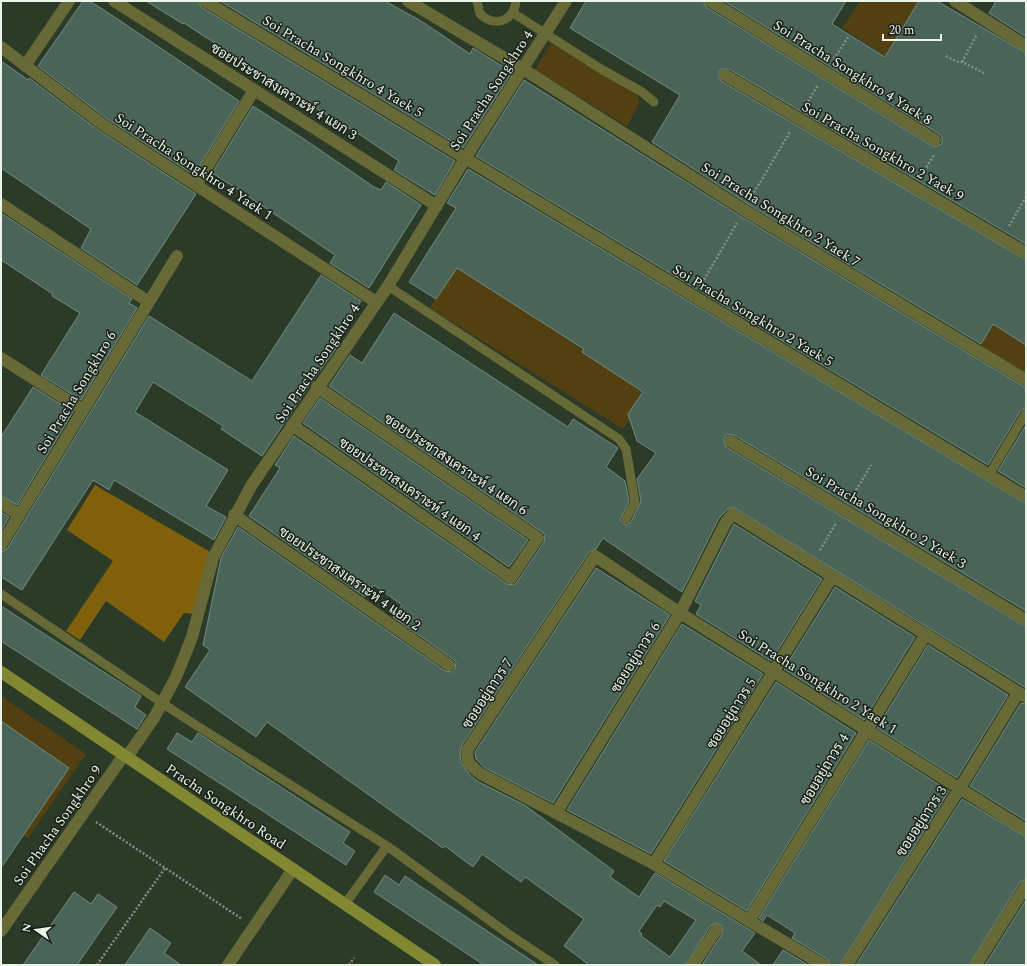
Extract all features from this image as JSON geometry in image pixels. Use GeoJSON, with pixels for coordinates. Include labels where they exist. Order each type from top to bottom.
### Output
{"type":"FeatureCollection","features":[{"type":"Feature","properties":{"kind":"street"},"geometry":{"type":"LineString","coordinates":[[25,66],[69,1]]}},
{"type":"Feature","properties":{"kind":"street","name":"ซอยประชาสงเคราะห์ 4 แยก 3"},"geometry":{"type":"LineString","coordinates":[[114,1],[437,206]]}},
{"type":"Feature","properties":{"kind":"street","name":"Soi Pracha Songkhro 4 Yaek 5"},"geometry":{"type":"LineString","coordinates":[[205,1],[466,157]]}},
{"type":"Feature","properties":{"kind":"street","name":"Soi Pracha Songkhro 2 Yaek 7"},"geometry":{"type":"LineString","coordinates":[[408,1],[522,69],[744,210],[1026,380]]}},
{"type":"Feature","properties":{"kind":"street","name":"Soi Pracha Songkhro 4"},"geometry":{"type":"LineString","coordinates":[[126,756],[162,703],[176,677],[192,637],[213,558],[251,486],[388,286],[466,157],[566,1]]}},
{"type":"Feature","properties":{"kind":"street","name":"Soi Pracha Songkhro 4 Yaek 8"},"geometry":{"type":"LineString","coordinates":[[710,1],[935,140]]}},
{"type":"Feature","properties":{"kind":"street"},"geometry":{"type":"LineString","coordinates":[[955,1],[1026,46]]}},
{"type":"Feature","properties":{"kind":"street","name":"Soi Pracha Songkhro 4 Yaek 1"},"geometry":{"type":"LineString","coordinates":[[1,47],[102,124],[376,302]]}},
{"type":"Feature","properties":{"kind":"street","name":"Soi Pracha Songkhro 2 Yaek 9"},"geometry":{"type":"LineString","coordinates":[[725,75],[797,119],[1026,253]]}},
{"type":"Feature","properties":{"kind":"street"},"geometry":{"type":"LineString","coordinates":[[196,185],[254,90]]}},
{"type":"Feature","properties":{"kind":"street","name":"Soi Pracha Songkhro 2 Yaek 5"},"geometry":{"type":"LineString","coordinates":[[466,157],[693,297],[1026,497]]}},
{"type":"Feature","properties":{"kind":"street"},"geometry":{"type":"LineString","coordinates":[[1,204],[149,302]]}},
{"type":"Feature","properties":{"kind":"street","name":"Soi Pracha Songkhro 6"},"geometry":{"type":"LineString","coordinates":[[1,545],[177,256]]}},
{"type":"Feature","properties":{"kind":"street"},"geometry":{"type":"LineString","coordinates":[[1,358],[83,410]]}},
{"type":"Feature","properties":{"kind":"street","name":"ซอยประชาสงเคราะห์ 4 แยก 6"},"geometry":{"type":"LineString","coordinates":[[317,388],[538,538],[511,578]]}},
{"type":"Feature","properties":{"kind":"street","name":"ซอยประชาสงเคราะห์ 4 แยก 4"},"geometry":{"type":"LineString","coordinates":[[292,425],[511,578]]}},
{"type":"Feature","properties":{"kind":"street","name":"Soi Pracha Songkhro 2 Yaek 3"},"geometry":{"type":"LineString","coordinates":[[730,441],[1026,620]]}},
{"type":"Feature","properties":{"kind":"street"},"geometry":{"type":"LineString","coordinates":[[1,503],[19,515]]}},
{"type":"Feature","properties":{"kind":"street","name":"ซอยอยู่ถาวร 6"},"geometry":{"type":"LineString","coordinates":[[556,813],[680,613],[726,522],[733,514],[832,577]]}},
{"type":"Feature","properties":{"kind":"street","name":"ซอยประชาสงเคราะห์ 4 แยก 2"},"geometry":{"type":"LineString","coordinates":[[234,516],[449,665]]}},
{"type":"Feature","properties":{"kind":"street","name":"Soi Pracha Songkhro 2 Yaek 1"},"geometry":{"type":"LineString","coordinates":[[595,556],[680,613],[775,671],[1026,830]]}},
{"type":"Feature","properties":{"kind":"street","name":"ซอยอยู่ถาวร 7"},"geometry":{"type":"LineString","coordinates":[[556,813],[482,774],[470,766],[466,758],[468,749],[595,556]]}},
{"type":"Feature","properties":{"kind":"street"},"geometry":{"type":"LineString","coordinates":[[832,577],[1022,695]]}},
{"type":"Feature","properties":{"kind":"street","name":"ซอยอยู่ถาวร 5"},"geometry":{"type":"LineString","coordinates":[[654,864],[832,577]]}},
{"type":"Feature","properties":{"kind":"street","name":"ซอยอยู่ถาวร 4"},"geometry":{"type":"LineString","coordinates":[[749,921],[866,729],[926,634]]}},
{"type":"Feature","properties":{"kind":"street","name":"Pracha Songkhro Road"},"geometry":{"type":"LineString","coordinates":[[1,672],[434,965]]}},
{"type":"Feature","properties":{"kind":"street","name":"ซอยอยู่ถาวร 3"},"geometry":{"type":"LineString","coordinates":[[848,965],[960,788],[1022,695]]}},
{"type":"Feature","properties":{"kind":"street","name":"Soi Phacha Songkhro 9"},"geometry":{"type":"LineString","coordinates":[[1,931],[83,814],[126,756]]}},
{"type":"Feature","properties":{"kind":"street"},"geometry":{"type":"LineString","coordinates":[[556,813],[654,864],[823,965]]}},
{"type":"Feature","properties":{"kind":"street"},"geometry":{"type":"LineString","coordinates":[[228,965],[293,869]]}},
{"type":"Feature","properties":{"kind":"street"},"geometry":{"type":"LineString","coordinates":[[976,965],[1026,886]]}},
{"type":"Feature","properties":{"kind":"street"},"geometry":{"type":"LineString","coordinates":[[693,965],[716,930]]}},
{"type":"Feature","properties":{"kind":"lane"},"geometry":{"type":"LineString","coordinates":[[477,1],[480,14],[491,22],[503,21],[513,13],[516,1]]}},
{"type":"Feature","properties":{"kind":"lane"},"geometry":{"type":"LineString","coordinates":[[513,13],[642,92],[654,102]]}},
{"type":"Feature","properties":{"kind":"lane"},"geometry":{"type":"LineString","coordinates":[[388,286],[619,439],[626,449],[636,502],[626,519]]}},
{"type":"Feature","properties":{"kind":"lane"},"geometry":{"type":"LineString","coordinates":[[989,475],[1026,413]]}},
{"type":"Feature","properties":{"kind":"lane"},"geometry":{"type":"LineString","coordinates":[[1,594],[162,703],[387,846],[507,933],[555,965]]}},
{"type":"Feature","properties":{"kind":"lane"},"geometry":{"type":"LineString","coordinates":[[345,904],[387,846]]}},
{"type":"Feature","properties":{"kind":"path"},"geometry":{"type":"LineString","coordinates":[[962,62],[985,20]]}},
{"type":"Feature","properties":{"kind":"path"},"geometry":{"type":"LineString","coordinates":[[693,297],[797,119],[848,37]]}},
{"type":"Feature","properties":{"kind":"path"},"geometry":{"type":"LineString","coordinates":[[946,56],[984,73]]}},
{"type":"Feature","properties":{"kind":"path","name":"Soi Pracha Songkhro 4 Yaek 8"},"geometry":{"type":"LineString","coordinates":[[915,187],[939,146],[935,140]]}},
{"type":"Feature","properties":{"kind":"path"},"geometry":{"type":"LineString","coordinates":[[1001,238],[1026,197]]}},
{"type":"Feature","properties":{"kind":"path"},"geometry":{"type":"LineString","coordinates":[[83,814],[254,927]]}},
{"type":"Feature","properties":{"kind":"path"},"geometry":{"type":"LineString","coordinates":[[97,965],[165,868]]}},
{"type":"Feature","properties":{"kind":"path"},"geometry":{"type":"LineString","coordinates":[[349,965],[354,958]]}},
{"type":"Feature","properties":{"kind":"shaded area"},"geometry":{"type":"Polygon","coordinates":[[[860,1],[922,1],[887,57],[842,28],[860,1]]]}},
{"type":"Feature","properties":{"kind":"shaded area"},"geometry":{"type":"Polygon","coordinates":[[[551,43],[636,94],[640,102],[627,126],[535,70],[551,43]]]}},
{"type":"Feature","properties":{"kind":"shaded area"},"geometry":{"type":"Polygon","coordinates":[[[459,254],[652,386],[623,429],[430,308],[459,254]]]}},
{"type":"Feature","properties":{"kind":"shaded area"},"geometry":{"type":"Polygon","coordinates":[[[998,314],[1026,330],[1026,374],[979,348],[998,314]]]}},
{"type":"Feature","properties":{"kind":"shaded area"},"geometry":{"type":"Polygon","coordinates":[[[95,485],[212,553],[193,614],[184,613],[164,642],[106,601],[80,640],[66,631],[113,561],[67,530],[95,485]]]}},
{"type":"Feature","properties":{"kind":"shaded area"},"geometry":{"type":"Polygon","coordinates":[[[1,696],[86,754],[28,838],[1,821],[1,696]]]}},
{"type":"Feature","properties":{"kind":"building"},"geometry":{"type":"Polygon","coordinates":[[[83,1],[89,1],[104,10],[239,101],[194,175],[106,118],[38,66],[83,1]]]}},
{"type":"Feature","properties":{"kind":"building"},"geometry":{"type":"Polygon","coordinates":[[[146,1],[198,1],[201,7],[455,161],[435,195],[394,170],[399,161],[362,136],[307,103],[184,23],[183,24],[146,1]]]}},
{"type":"Feature","properties":{"kind":"building"},"geometry":{"type":"Polygon","coordinates":[[[220,1],[385,1],[421,21],[470,54],[473,48],[512,72],[463,148],[220,1]]]}},
{"type":"Feature","properties":{"kind":"building"},"geometry":{"type":"Polygon","coordinates":[[[586,1],[703,1],[706,7],[934,147],[942,144],[942,137],[939,134],[724,1],[846,1],[832,24],[885,57],[919,1],[937,1],[1026,53],[1026,244],[729,69],[721,69],[718,75],[721,81],[1026,260],[1026,345],[993,324],[981,344],[748,204],[652,142],[680,95],[570,28],[586,1]]]}},
{"type":"Feature","properties":{"kind":"building"},"geometry":{"type":"Polygon","coordinates":[[[996,1],[1026,1],[1026,37],[989,13],[996,1]]]}},
{"type":"Feature","properties":{"kind":"building"},"geometry":{"type":"Polygon","coordinates":[[[1,61],[28,80],[29,78],[98,130],[196,194],[137,285],[81,248],[91,229],[1,168],[1,61]]]}},
{"type":"Feature","properties":{"kind":"building"},"geometry":{"type":"Polygon","coordinates":[[[524,80],[740,216],[1026,388],[1026,407],[1021,410],[988,465],[476,156],[524,80]]]}},
{"type":"Feature","properties":{"kind":"building"},"geometry":{"type":"Polygon","coordinates":[[[253,106],[374,187],[381,190],[386,182],[421,205],[369,288],[330,263],[335,255],[248,196],[214,174],[208,180],[253,106]]]}},
{"type":"Feature","properties":{"kind":"building"},"geometry":{"type":"Polygon","coordinates":[[[468,169],[1026,504],[1026,611],[734,435],[727,434],[723,440],[726,447],[1026,627],[1026,688],[733,507],[728,509],[719,518],[682,592],[603,538],[596,549],[589,552],[462,745],[460,753],[461,762],[469,774],[477,781],[526,806],[614,871],[610,877],[639,897],[655,873],[755,933],[742,951],[761,965],[702,965],[722,934],[722,926],[716,923],[710,926],[686,965],[589,965],[564,946],[584,919],[525,877],[521,882],[482,854],[473,867],[445,846],[443,848],[267,722],[256,737],[185,687],[210,650],[203,645],[221,558],[238,527],[445,671],[452,672],[455,669],[456,662],[453,659],[393,617],[402,605],[374,585],[365,597],[249,516],[280,468],[275,465],[294,436],[507,584],[514,585],[517,582],[544,542],[545,535],[542,532],[329,386],[350,355],[362,363],[394,313],[568,427],[573,419],[618,448],[606,467],[625,481],[629,501],[620,520],[626,525],[631,522],[641,501],[637,479],[656,453],[637,441],[628,414],[643,392],[582,352],[584,349],[457,268],[436,299],[409,282],[456,208],[447,203],[468,169]],[[664,901],[660,907],[657,905],[639,931],[642,934],[641,936],[670,957],[696,920],[664,901]]]}},
{"type":"Feature","properties":{"kind":"building"},"geometry":{"type":"Polygon","coordinates":[[[1,213],[132,299],[129,303],[137,308],[81,400],[41,375],[80,313],[52,296],[53,294],[1,260],[1,213]]]}},
{"type":"Feature","properties":{"kind":"building"},"geometry":{"type":"Polygon","coordinates":[[[321,275],[361,301],[333,344],[337,347],[262,456],[221,429],[223,426],[153,382],[135,412],[228,470],[206,506],[226,517],[214,540],[114,480],[109,490],[93,480],[22,590],[1,577],[1,552],[7,549],[149,316],[252,381],[321,275]]]}},
{"type":"Feature","properties":{"kind":"building"},"geometry":{"type":"Polygon","coordinates":[[[33,387],[73,412],[17,505],[1,496],[1,437],[33,387]]]}},
{"type":"Feature","properties":{"kind":"building"},"geometry":{"type":"Polygon","coordinates":[[[320,398],[528,540],[509,567],[303,423],[320,398]]]}},
{"type":"Feature","properties":{"kind":"building"},"geometry":{"type":"Polygon","coordinates":[[[1026,425],[1026,488],[998,471],[1026,425]]]}},
{"type":"Feature","properties":{"kind":"building"},"geometry":{"type":"Polygon","coordinates":[[[1,512],[9,517],[1,531],[1,512]]]}},
{"type":"Feature","properties":{"kind":"building"},"geometry":{"type":"Polygon","coordinates":[[[734,524],[822,579],[771,661],[696,614],[701,605],[695,601],[734,524]]]}},
{"type":"Feature","properties":{"kind":"building"},"geometry":{"type":"Polygon","coordinates":[[[596,568],[670,615],[553,803],[485,768],[476,759],[475,752],[596,568]]]}},
{"type":"Feature","properties":{"kind":"building"},"geometry":{"type":"Polygon","coordinates":[[[835,587],[915,637],[864,720],[784,669],[835,587]]]}},
{"type":"Feature","properties":{"kind":"building"},"geometry":{"type":"Polygon","coordinates":[[[1,606],[141,696],[135,707],[146,715],[137,729],[1,641],[1,606]]]}},
{"type":"Feature","properties":{"kind":"building"},"geometry":{"type":"Polygon","coordinates":[[[682,624],[763,674],[651,854],[567,810],[682,624]]]}},
{"type":"Feature","properties":{"kind":"building"},"geometry":{"type":"Polygon","coordinates":[[[928,645],[1008,695],[957,778],[877,728],[928,645]]]}},
{"type":"Feature","properties":{"kind":"building"},"geometry":{"type":"Polygon","coordinates":[[[776,682],[856,733],[747,911],[664,861],[776,682]]]}},
{"type":"Feature","properties":{"kind":"building"},"geometry":{"type":"Polygon","coordinates":[[[1021,703],[1026,704],[1026,821],[970,786],[1021,703]]]}},
{"type":"Feature","properties":{"kind":"building"},"geometry":{"type":"Polygon","coordinates":[[[1,721],[69,768],[1,868],[1,721]]]}},
{"type":"Feature","properties":{"kind":"building"},"geometry":{"type":"Polygon","coordinates":[[[177,733],[192,742],[198,733],[350,832],[343,843],[355,851],[346,865],[167,749],[177,733]]]}},
{"type":"Feature","properties":{"kind":"building"},"geometry":{"type":"Polygon","coordinates":[[[869,740],[949,791],[840,965],[830,965],[827,959],[792,938],[795,933],[767,915],[763,921],[759,918],[869,740]]]}},
{"type":"Feature","properties":{"kind":"building"},"geometry":{"type":"Polygon","coordinates":[[[962,799],[1026,837],[1026,879],[1020,882],[969,965],[856,965],[962,799]]]}},
{"type":"Feature","properties":{"kind":"building"},"geometry":{"type":"Polygon","coordinates":[[[385,875],[399,885],[405,876],[538,965],[484,965],[374,892],[385,875]]]}},
{"type":"Feature","properties":{"kind":"building"},"geometry":{"type":"Polygon","coordinates":[[[74,892],[91,904],[98,894],[117,907],[77,965],[23,965],[74,892]]]}},
{"type":"Feature","properties":{"kind":"building"},"geometry":{"type":"Polygon","coordinates":[[[1026,900],[1026,965],[985,965],[1026,900]]]}},
{"type":"Feature","properties":{"kind":"building"},"geometry":{"type":"Polygon","coordinates":[[[150,928],[171,943],[164,953],[181,965],[125,965],[150,928]]]}},
{"type":"Feature","properties":{"kind":"building"},"geometry":{"type":"Polygon","coordinates":[[[783,950],[808,965],[773,965],[783,950]]]}}]}
